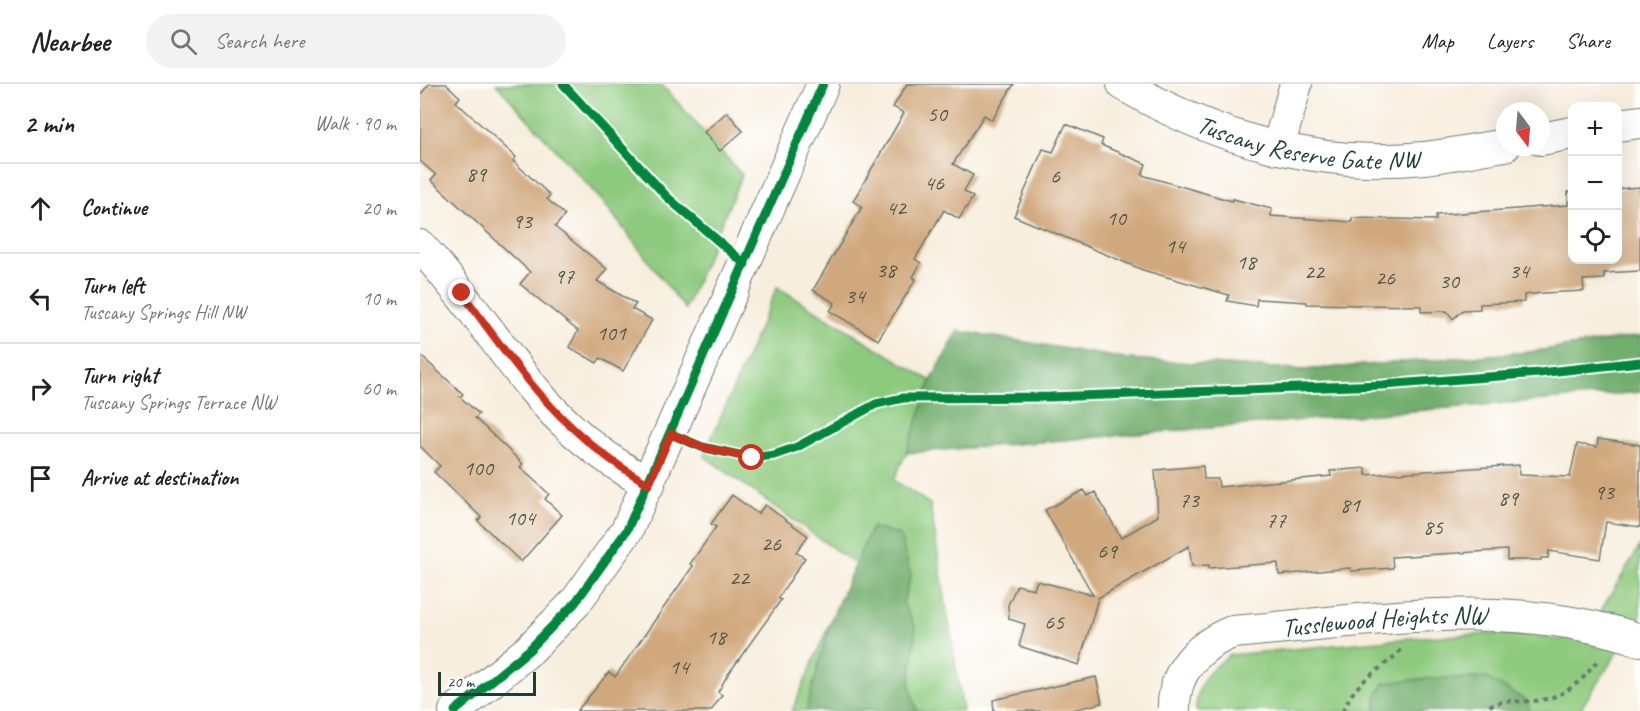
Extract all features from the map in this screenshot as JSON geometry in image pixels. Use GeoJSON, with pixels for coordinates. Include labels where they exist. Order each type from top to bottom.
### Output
{"type":"FeatureCollection","features":[{"type":"Feature","properties":{"kind":"street"},"geometry":{"type":"LineString","coordinates":[[455,711],[529,650],[575,603],[627,531],[823,84]]}},
{"type":"Feature","properties":{"kind":"street","name":"Tuscany Reserve Gate NW"},"geometry":{"type":"LineString","coordinates":[[1123,84],[1157,104],[1194,121],[1278,148],[1347,158],[1377,159],[1423,158],[1496,146]]}},
{"type":"Feature","properties":{"kind":"street"},"geometry":{"type":"LineString","coordinates":[[1278,148],[1296,84]]}},
{"type":"Feature","properties":{"kind":"street"},"geometry":{"type":"LineString","coordinates":[[1622,124],[1640,122]]}},
{"type":"Feature","properties":{"kind":"street"},"geometry":{"type":"LineString","coordinates":[[1550,137],[1568,134]]}},
{"type":"Feature","properties":{"kind":"street"},"geometry":{"type":"LineString","coordinates":[[420,246],[462,293],[531,387],[566,424],[606,458],[649,484]]}},
{"type":"Feature","properties":{"kind":"street","name":"Tusslewood Heights NW"},"geometry":{"type":"LineString","coordinates":[[1174,711],[1175,692],[1184,669],[1204,646],[1232,632],[1507,613],[1595,626],[1640,640]]}},
{"type":"Feature","properties":{"kind":"path"},"geometry":{"type":"LineString","coordinates":[[1344,711],[1349,697],[1363,679],[1386,666],[1404,646],[1410,618]]}},
{"type":"Feature","properties":{"kind":"path"},"geometry":{"type":"LineString","coordinates":[[1482,711],[1504,702],[1541,701],[1564,693],[1577,685],[1599,658]]}},
{"type":"Feature","properties":{"kind":"green space"},"geometry":{"type":"Polygon","coordinates":[[[496,84],[661,84],[742,175],[685,309],[604,203],[496,84]]]}},
{"type":"Feature","properties":{"kind":"green space"},"geometry":{"type":"Polygon","coordinates":[[[777,287],[931,381],[958,331],[1126,359],[1304,370],[1530,352],[1640,336],[1640,392],[906,453],[894,480],[930,504],[963,711],[792,711],[855,564],[704,456],[777,287]]]}},
{"type":"Feature","properties":{"kind":"green space"},"geometry":{"type":"Polygon","coordinates":[[[958,331],[1126,359],[1304,370],[1530,352],[1640,336],[1640,392],[906,453],[931,381],[958,331]]]}},
{"type":"Feature","properties":{"kind":"green space"},"geometry":{"type":"Polygon","coordinates":[[[872,527],[900,535],[911,575],[903,603],[916,629],[910,685],[917,711],[806,711],[831,620],[872,527]]]}},
{"type":"Feature","properties":{"kind":"green space"},"geometry":{"type":"Polygon","coordinates":[[[1640,546],[1640,625],[1599,614],[1640,546]]]}},
{"type":"Feature","properties":{"kind":"green space"},"geometry":{"type":"Polygon","coordinates":[[[1530,635],[1559,640],[1574,636],[1621,647],[1579,711],[1196,711],[1198,692],[1205,678],[1215,666],[1230,655],[1422,637],[1530,635]]]}},
{"type":"Feature","properties":{"kind":"green space"},"geometry":{"type":"Polygon","coordinates":[[[1430,678],[1487,678],[1527,701],[1530,711],[1376,711],[1376,698],[1384,683],[1430,678]]]}},
{"type":"Feature","properties":{"kind":"building"},"geometry":{"type":"Polygon","coordinates":[[[429,84],[446,84],[460,97],[456,102],[516,157],[513,161],[550,195],[547,199],[565,215],[555,227],[607,269],[597,281],[636,304],[632,309],[652,320],[623,371],[600,358],[597,363],[569,347],[578,331],[520,284],[530,272],[431,180],[436,175],[420,161],[420,95],[429,84]]]}},
{"type":"Feature","properties":{"kind":"building"},"geometry":{"type":"Polygon","coordinates":[[[907,84],[1014,84],[992,120],[984,115],[953,164],[973,175],[964,191],[973,197],[959,219],[944,210],[915,259],[921,263],[913,277],[916,279],[878,340],[830,311],[835,303],[813,290],[862,207],[853,201],[904,113],[893,107],[907,84]]]}},
{"type":"Feature","properties":{"kind":"building"},"geometry":{"type":"Polygon","coordinates":[[[727,112],[743,131],[720,151],[704,132],[727,112]]]}},
{"type":"Feature","properties":{"kind":"building"},"geometry":{"type":"Polygon","coordinates":[[[1066,124],[1103,139],[1101,145],[1146,164],[1142,175],[1232,201],[1233,199],[1272,209],[1271,216],[1352,222],[1352,218],[1436,220],[1436,215],[1568,205],[1568,264],[1622,264],[1622,189],[1640,187],[1640,271],[1604,273],[1604,279],[1583,280],[1584,291],[1524,295],[1524,302],[1480,304],[1480,309],[1463,310],[1453,319],[1447,311],[1421,312],[1421,306],[1307,304],[1307,302],[1257,299],[1256,306],[1227,301],[1229,295],[1143,270],[1014,216],[1043,149],[1053,152],[1066,124]]]}},
{"type":"Feature","properties":{"kind":"building"},"geometry":{"type":"Polygon","coordinates":[[[420,355],[463,394],[460,397],[479,414],[475,418],[523,464],[520,467],[549,494],[545,499],[562,515],[521,562],[478,521],[481,517],[434,472],[440,466],[420,446],[420,355]]]}},
{"type":"Feature","properties":{"kind":"building"},"geometry":{"type":"Polygon","coordinates":[[[1598,439],[1640,445],[1640,527],[1606,522],[1600,559],[1549,551],[1548,558],[1541,558],[1541,560],[1507,560],[1507,550],[1392,557],[1393,568],[1351,571],[1350,568],[1279,575],[1278,563],[1209,568],[1209,565],[1192,566],[1189,546],[1098,598],[1079,665],[1019,646],[1025,624],[1009,619],[1008,605],[1017,585],[1034,589],[1037,581],[1093,595],[1045,510],[1084,490],[1088,496],[1095,492],[1121,538],[1158,516],[1155,470],[1203,466],[1204,479],[1218,479],[1219,487],[1331,476],[1330,471],[1366,468],[1366,475],[1519,465],[1519,475],[1570,477],[1577,444],[1597,447],[1598,439]]]}},
{"type":"Feature","properties":{"kind":"building"},"geometry":{"type":"Polygon","coordinates":[[[732,495],[758,514],[765,505],[808,536],[796,552],[805,558],[778,598],[781,600],[727,676],[718,692],[722,695],[711,711],[577,711],[609,672],[615,677],[693,566],[690,564],[716,527],[711,524],[732,495]]]}},
{"type":"Feature","properties":{"kind":"building"},"geometry":{"type":"Polygon","coordinates":[[[1096,677],[1102,703],[1068,711],[994,711],[993,700],[1096,677]]]}},
{"type":"Feature","properties":{"kind":"cycle path"},"geometry":{"type":"LineString","coordinates":[[563,84],[668,198],[745,264]]}},
{"type":"Feature","properties":{"kind":"cycle path"},"geometry":{"type":"LineString","coordinates":[[455,711],[529,650],[575,603],[627,530],[823,84]]}},
{"type":"Feature","properties":{"kind":"cycle path"},"geometry":{"type":"LineString","coordinates":[[671,434],[702,447],[752,458],[774,455],[797,447],[876,404],[903,398],[1050,397],[1383,385],[1539,373],[1640,362]]}},
{"type":"Feature","properties":{"kind":"route"},"geometry":{"type":"LineString","coordinates":[[462,293],[531,387],[566,424],[606,458],[629,473],[649,484],[671,434],[702,447],[752,458]]}}]}
